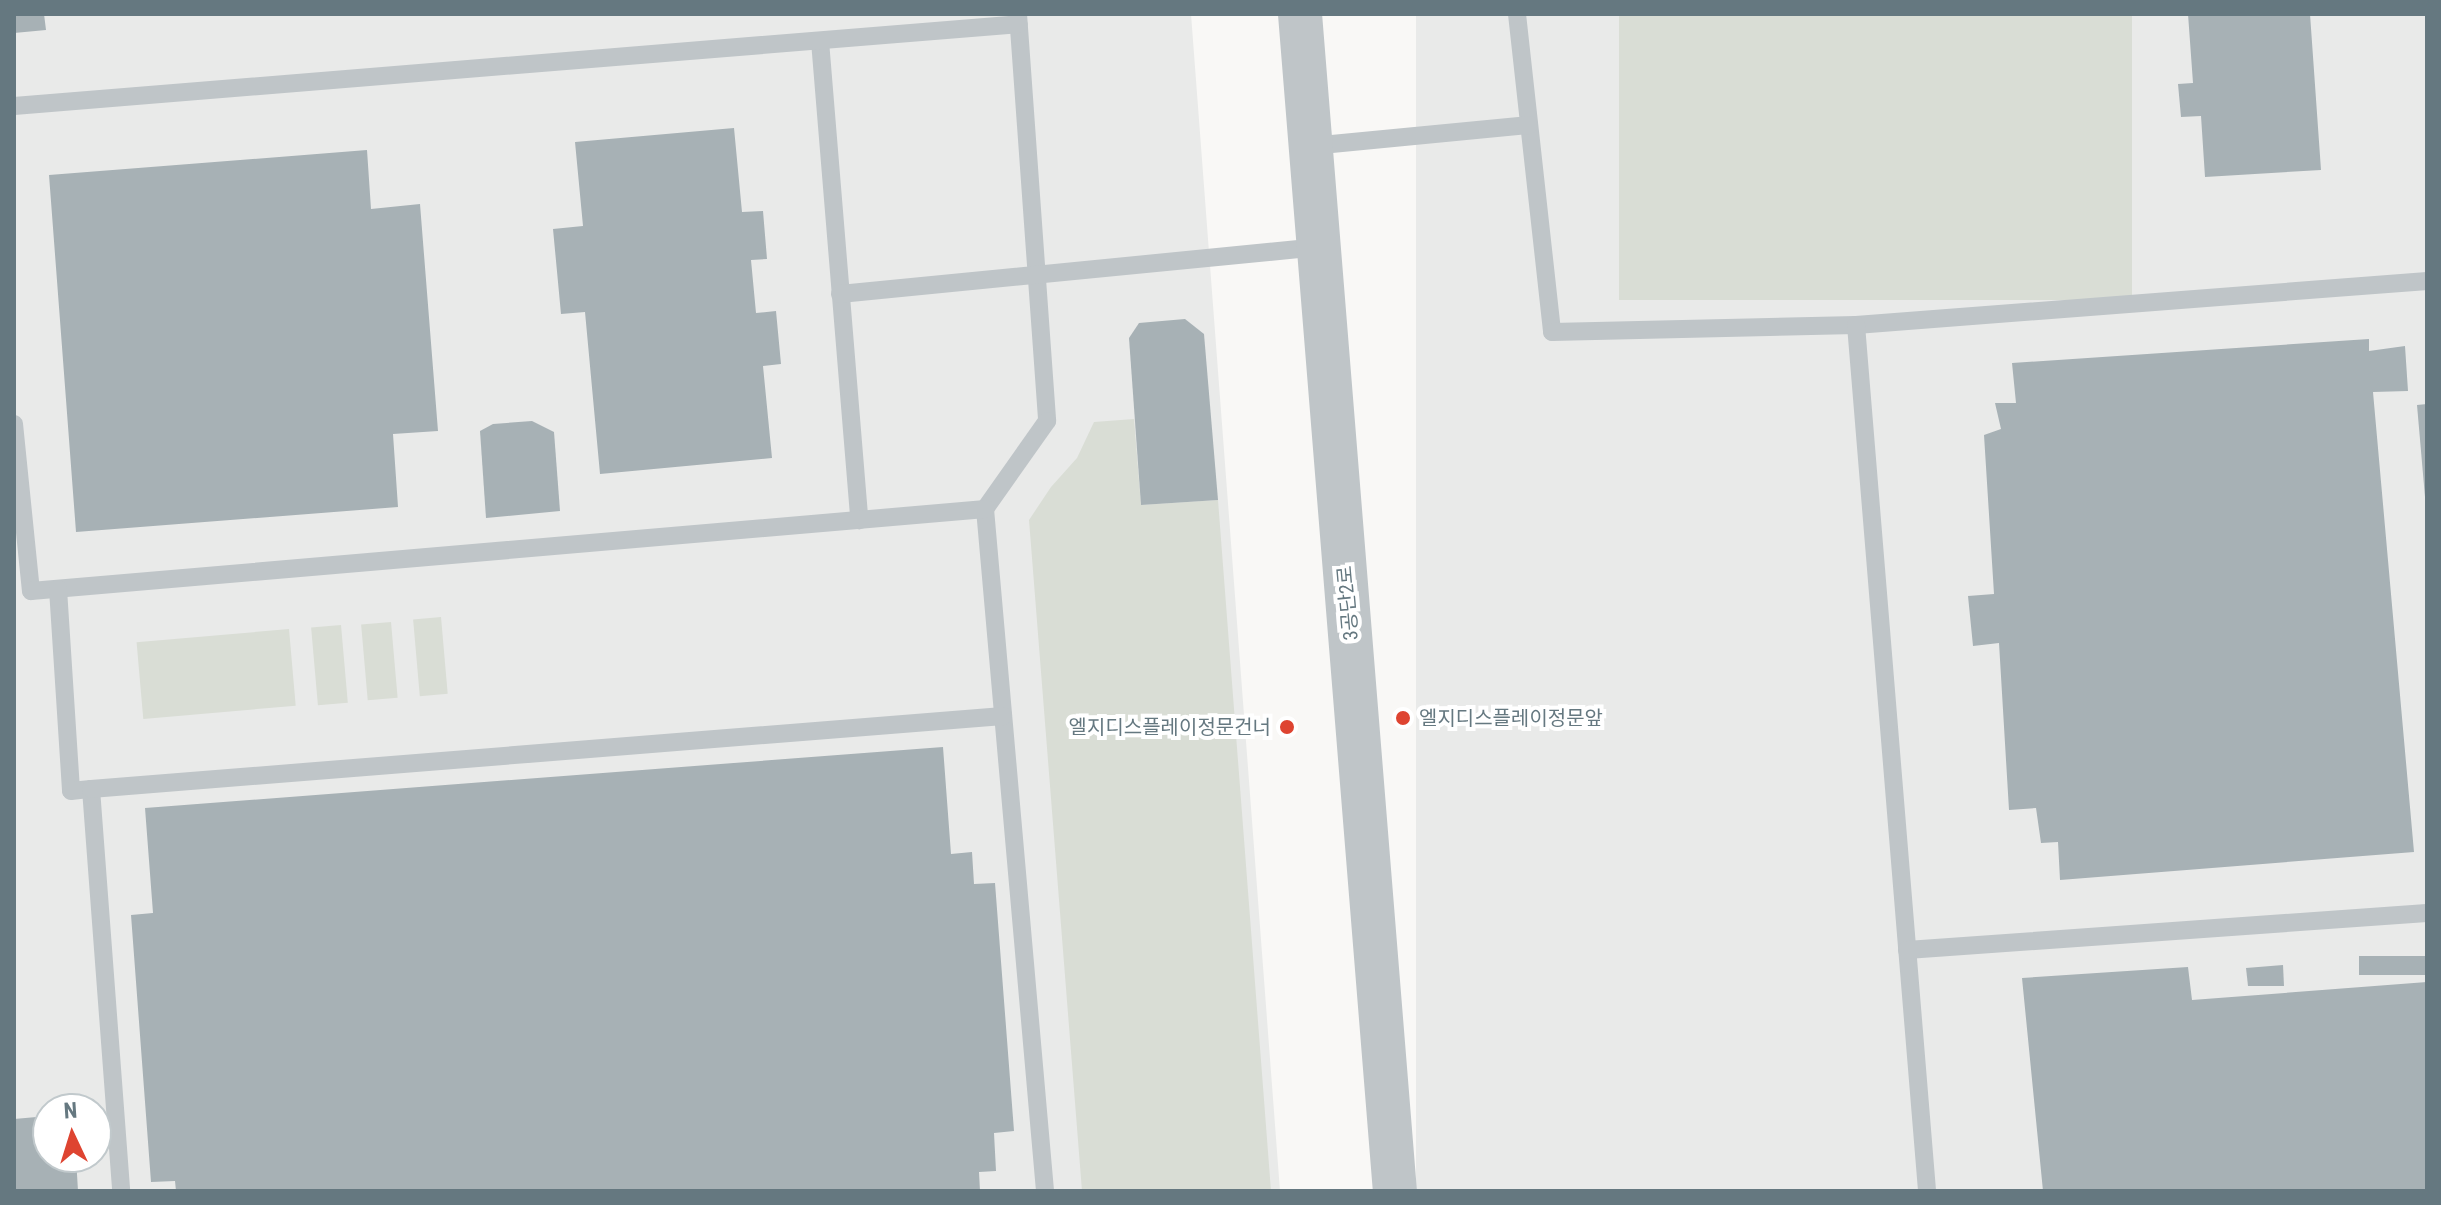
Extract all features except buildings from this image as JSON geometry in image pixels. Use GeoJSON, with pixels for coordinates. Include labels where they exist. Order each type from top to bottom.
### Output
{"type":"FeatureCollection","features":[{"type":"Feature","properties":{"kind":"street","name":"3공단2로"},"geometry":{"type":"LineString","coordinates":[[1300,14],[1395,1191]]}},
{"type":"Feature","properties":{"kind":"lane"},"geometry":{"type":"LineString","coordinates":[[1517,14],[1552,332],[1856,325],[2427,281]]}},
{"type":"Feature","properties":{"kind":"lane"},"geometry":{"type":"LineString","coordinates":[[14,106],[820,41],[1019,19],[1047,421],[985,509],[1045,1191]]}},
{"type":"Feature","properties":{"kind":"lane"},"geometry":{"type":"LineString","coordinates":[[820,41],[859,520]]}},
{"type":"Feature","properties":{"kind":"lane"},"geometry":{"type":"LineString","coordinates":[[1311,146],[1529,125]]}},
{"type":"Feature","properties":{"kind":"lane"},"geometry":{"type":"LineString","coordinates":[[840,294],[1319,247]]}},
{"type":"Feature","properties":{"kind":"lane"},"geometry":{"type":"LineString","coordinates":[[1856,325],[1927,1191]]}},
{"type":"Feature","properties":{"kind":"lane"},"geometry":{"type":"LineString","coordinates":[[14,424],[31,591],[985,509]]}},
{"type":"Feature","properties":{"kind":"lane"},"geometry":{"type":"LineString","coordinates":[[58,589],[71,791],[1003,716]]}},
{"type":"Feature","properties":{"kind":"lane"},"geometry":{"type":"LineString","coordinates":[[91,789],[121,1191]]}},
{"type":"Feature","properties":{"kind":"lane"},"geometry":{"type":"LineString","coordinates":[[1907,950],[2427,913]]}},
{"type":"Feature","properties":{"kind":"shaded area"},"geometry":{"type":"Polygon","coordinates":[[[14,14],[1191,14],[1280,1191],[14,1191],[14,14]]]}},
{"type":"Feature","properties":{"kind":"shaded area"},"geometry":{"type":"Polygon","coordinates":[[[1416,14],[2427,14],[2427,1191],[1416,1191],[1416,14]]]}},
{"type":"Feature","properties":{"kind":"shaded area"},"geometry":{"type":"Polygon","coordinates":[[[1619,14],[2132,14],[2132,300],[1619,300],[1619,14]]]}},
{"type":"Feature","properties":{"kind":"shaded area"},"geometry":{"type":"Polygon","coordinates":[[[1134,419],[1141,505],[1218,500],[1271,1191],[1082,1191],[1029,520],[1051,487],[1077,458],[1094,422],[1134,419]]]}},
{"type":"Feature","properties":{"kind":"shaded area"},"geometry":{"type":"Polygon","coordinates":[[[441,617],[448,694],[420,696],[413,619],[441,617]]]}},
{"type":"Feature","properties":{"kind":"shaded area"},"geometry":{"type":"Polygon","coordinates":[[[391,622],[398,698],[368,700],[361,625],[391,622]]]}},
{"type":"Feature","properties":{"kind":"shaded area"},"geometry":{"type":"Polygon","coordinates":[[[341,625],[348,703],[318,705],[311,628],[341,625]]]}},
{"type":"Feature","properties":{"kind":"shaded area"},"geometry":{"type":"Polygon","coordinates":[[[289,629],[296,706],[143,719],[137,642],[289,629]]]}},
{"type":"Feature","properties":{"kind":"place","name":"엘지디스플레이정문앞"},"geometry":{"type":"Point","coordinates":[1403,718]}},
{"type":"Feature","properties":{"kind":"place","name":"엘지디스플레이정문건너"},"geometry":{"type":"Point","coordinates":[1287,727]}}]}
